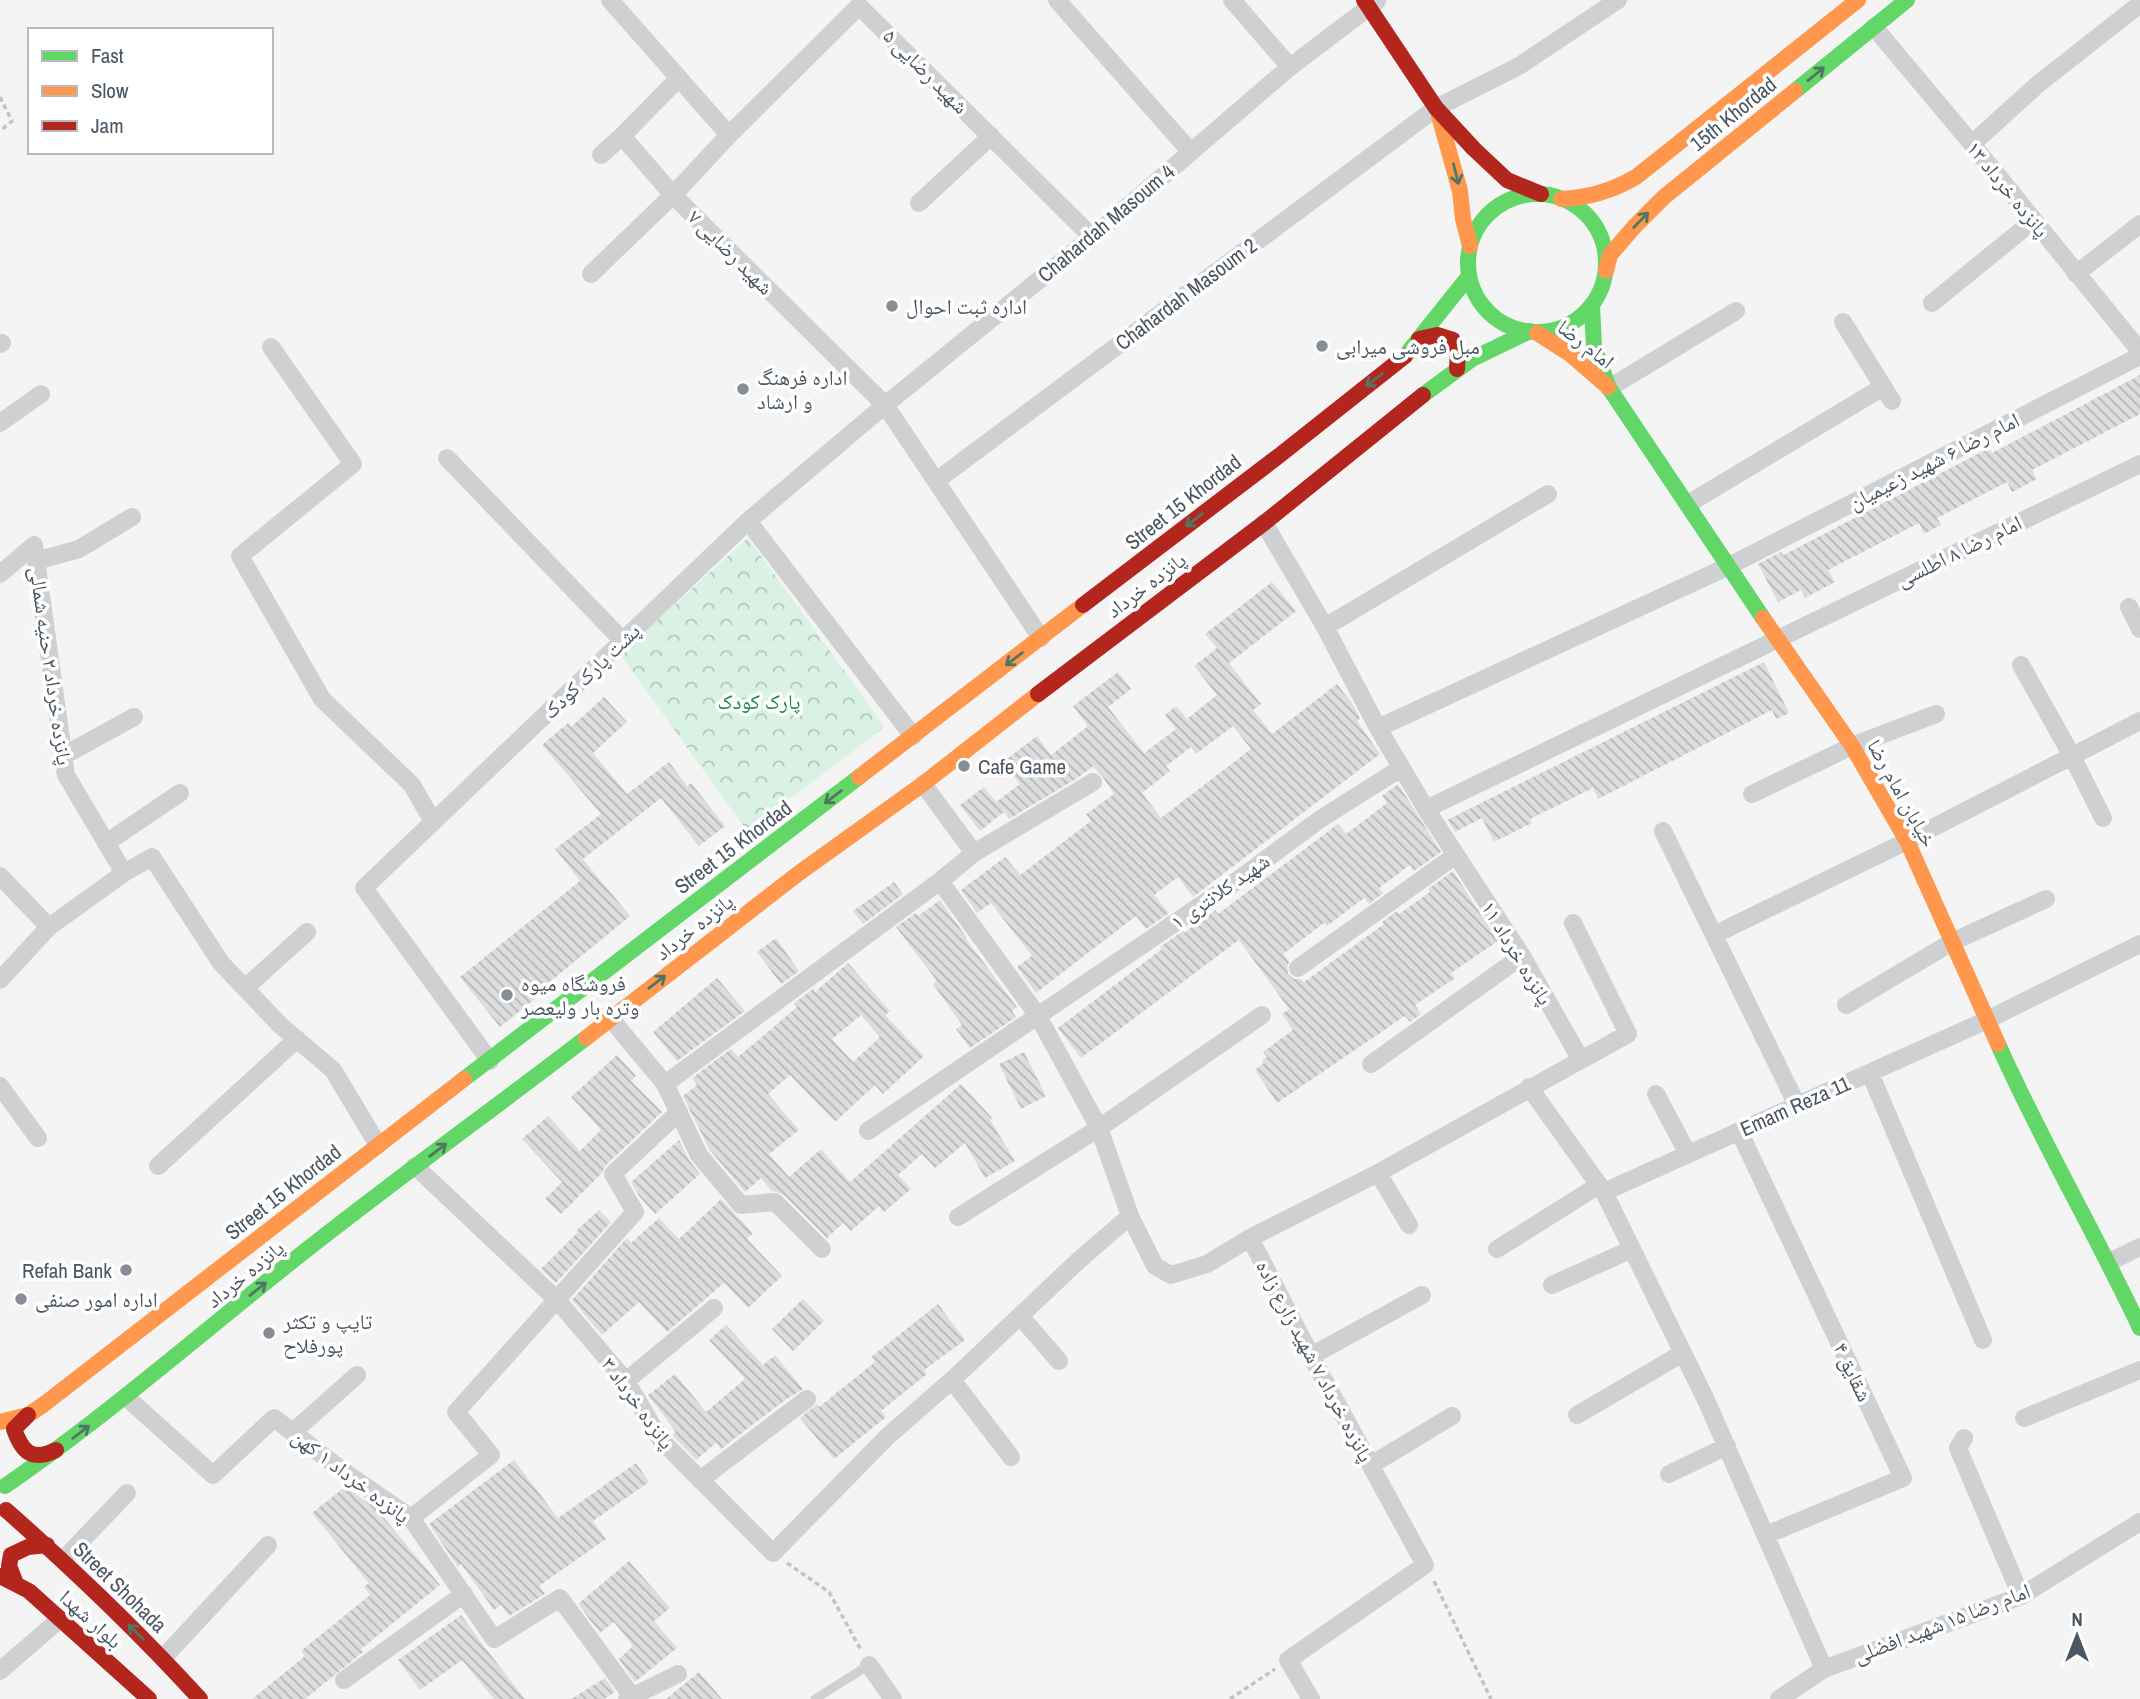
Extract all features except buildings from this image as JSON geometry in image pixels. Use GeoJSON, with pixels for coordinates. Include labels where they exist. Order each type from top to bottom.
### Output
{"type":"FeatureCollection","features":[{"type":"Feature","properties":{"kind":"main road","name":"15th Khordad"},"geometry":{"type":"LineString","coordinates":[[1561,199],[1604,194],[1622,187],[1857,0]]}},
{"type":"Feature","properties":{"kind":"main road","name":"15th Khordad"},"geometry":{"type":"LineString","coordinates":[[1605,276],[1610,255],[1664,197],[1907,0]]}},
{"type":"Feature","properties":{"kind":"main road"},"geometry":{"type":"LineString","coordinates":[[1370,2],[1436,108],[1474,149],[1507,180],[1561,199],[1582,211],[1597,229],[1605,252],[1605,276],[1601,291],[1577,320],[1558,329],[1534,332],[1513,329],[1492,317],[1477,298],[1467,261],[1477,228],[1489,213],[1505,202],[1523,195],[1542,194]]}},
{"type":"Feature","properties":{"kind":"main road"},"geometry":{"type":"LineString","coordinates":[[1436,108],[1460,191],[1470,246]]}},
{"type":"Feature","properties":{"kind":"main road","name":"Street 15 Khordad"},"geometry":{"type":"LineString","coordinates":[[0,1422],[28,1415],[43,1405],[1406,355],[1469,276]]}},
{"type":"Feature","properties":{"kind":"main road","name":"خیابان امام رضا"},"geometry":{"type":"LineString","coordinates":[[1592,305],[1594,347],[1609,388],[1688,504],[1727,567],[1852,746],[1907,841],[2012,1076],[2109,1262],[2140,1328]]}},
{"type":"Feature","properties":{"kind":"main road"},"geometry":{"type":"LineString","coordinates":[[1457,369],[1472,359],[1534,332]]}},
{"type":"Feature","properties":{"kind":"main road","name":"امام رضا"},"geometry":{"type":"LineString","coordinates":[[1534,332],[1570,354],[1609,388]]}},
{"type":"Feature","properties":{"kind":"main road"},"geometry":{"type":"LineString","coordinates":[[1419,339],[1437,335],[1453,340],[1458,351],[1457,369]]}},
{"type":"Feature","properties":{"kind":"main road","name":"پانزده خرداد"},"geometry":{"type":"LineString","coordinates":[[3,1478],[60,1448],[415,1166],[799,873],[923,784],[1075,665],[1264,523],[1457,369]]}},
{"type":"Feature","properties":{"kind":"main road"},"geometry":{"type":"LineString","coordinates":[[0,1405],[43,1405]]}},
{"type":"Feature","properties":{"kind":"main road"},"geometry":{"type":"LineString","coordinates":[[28,1415],[14,1429],[19,1445],[32,1455],[46,1456],[60,1448]]}},
{"type":"Feature","properties":{"kind":"main road"},"geometry":{"type":"LineString","coordinates":[[0,1531],[6,1510],[3,1478]]}},
{"type":"Feature","properties":{"kind":"main road","name":"Street Shohada"},"geometry":{"type":"LineString","coordinates":[[6,1510],[63,1560],[163,1658],[200,1699]]}},
{"type":"Feature","properties":{"kind":"main road"},"geometry":{"type":"LineString","coordinates":[[8,1578],[11,1555],[19,1548],[47,1545]]}},
{"type":"Feature","properties":{"kind":"main road","name":"بلوار شهدا"},"geometry":{"type":"LineString","coordinates":[[8,1578],[32,1593],[149,1699]]}},
{"type":"Feature","properties":{"kind":"street"},"geometry":{"type":"LineString","coordinates":[[610,0],[729,135]]}},
{"type":"Feature","properties":{"kind":"street"},"geometry":{"type":"LineString","coordinates":[[1057,0],[1190,151]]}},
{"type":"Feature","properties":{"kind":"street"},"geometry":{"type":"LineString","coordinates":[[1232,0],[1290,67]]}},
{"type":"Feature","properties":{"kind":"street","name":"Chahardah Masoum 2"},"geometry":{"type":"LineString","coordinates":[[936,481],[1436,108],[1519,66],[1618,0]]}},
{"type":"Feature","properties":{"kind":"street","name":"Chahardah Masoum 4"},"geometry":{"type":"LineString","coordinates":[[748,521],[1093,237],[1190,151],[1370,2]]}},
{"type":"Feature","properties":{"kind":"street"},"geometry":{"type":"LineString","coordinates":[[1972,144],[2038,85],[2140,4]]}},
{"type":"Feature","properties":{"kind":"street","name":"شهید رضایی ۵"},"geometry":{"type":"LineString","coordinates":[[729,135],[859,5],[1093,237]]}},
{"type":"Feature","properties":{"kind":"street","name":"پانزده خرداد ۱۳"},"geometry":{"type":"LineString","coordinates":[[1874,27],[2140,353]]}},
{"type":"Feature","properties":{"kind":"street"},"geometry":{"type":"LineString","coordinates":[[601,155],[679,78]]}},
{"type":"Feature","properties":{"kind":"street","name":"شهید رضایی ۷"},"geometry":{"type":"LineString","coordinates":[[729,135],[673,195],[886,405],[1041,638]]}},
{"type":"Feature","properties":{"kind":"street"},"geometry":{"type":"LineString","coordinates":[[591,274],[673,195],[622,136]]}},
{"type":"Feature","properties":{"kind":"street"},"geometry":{"type":"LineString","coordinates":[[919,203],[990,136]]}},
{"type":"Feature","properties":{"kind":"street"},"geometry":{"type":"LineString","coordinates":[[1932,303],[2033,221]]}},
{"type":"Feature","properties":{"kind":"street"},"geometry":{"type":"LineString","coordinates":[[2076,274],[2140,223]]}},
{"type":"Feature","properties":{"kind":"street"},"geometry":{"type":"LineString","coordinates":[[1609,388],[1736,311]]}},
{"type":"Feature","properties":{"kind":"street"},"geometry":{"type":"LineString","coordinates":[[1688,504],[1887,394],[1843,322]]}},
{"type":"Feature","properties":{"kind":"street"},"geometry":{"type":"LineString","coordinates":[[271,347],[353,464],[240,556],[321,699],[412,785],[433,822]]}},
{"type":"Feature","properties":{"kind":"street","name":"امام رضا ۶ شهید زعیمیان"},"geometry":{"type":"LineString","coordinates":[[1378,728],[1727,567],[2140,353]]}},
{"type":"Feature","properties":{"kind":"street"},"geometry":{"type":"LineString","coordinates":[[0,423],[41,394]]}},
{"type":"Feature","properties":{"kind":"street"},"geometry":{"type":"LineString","coordinates":[[447,458],[623,641]]}},
{"type":"Feature","properties":{"kind":"street","name":"امام رضا ۸ اطلسی"},"geometry":{"type":"LineString","coordinates":[[1426,809],[2140,464]]}},
{"type":"Feature","properties":{"kind":"street"},"geometry":{"type":"LineString","coordinates":[[1325,627],[1548,494]]}},
{"type":"Feature","properties":{"kind":"street"},"geometry":{"type":"LineString","coordinates":[[0,574],[35,553],[79,549],[132,517]]}},
{"type":"Feature","properties":{"kind":"street"},"geometry":{"type":"LineString","coordinates":[[748,521],[913,736]]}},
{"type":"Feature","properties":{"kind":"street","name":"پشت پارک کودک"},"geometry":{"type":"LineString","coordinates":[[490,1061],[364,888],[748,521]]}},
{"type":"Feature","properties":{"kind":"street","name":"پانزده خرداد ۱۱"},"geometry":{"type":"LineString","coordinates":[[1264,523],[1325,627],[1401,768],[1522,956],[1581,1060]]}},
{"type":"Feature","properties":{"kind":"street","name":"پانزده خرداد ۲ حنیه شمالی"},"geometry":{"type":"LineString","coordinates":[[35,553],[66,775],[124,873]]}},
{"type":"Feature","properties":{"kind":"street"},"geometry":{"type":"LineString","coordinates":[[2129,607],[2140,628]]}},
{"type":"Feature","properties":{"kind":"street"},"geometry":{"type":"LineString","coordinates":[[2021,665],[2103,818]]}},
{"type":"Feature","properties":{"kind":"street"},"geometry":{"type":"LineString","coordinates":[[1752,794],[1852,746],[1936,714]]}},
{"type":"Feature","properties":{"kind":"street"},"geometry":{"type":"LineString","coordinates":[[63,756],[134,717]]}},
{"type":"Feature","properties":{"kind":"street"},"geometry":{"type":"LineString","coordinates":[[1714,935],[1907,841],[2140,721]]}},
{"type":"Feature","properties":{"kind":"street","name":"شهید کلانتری ۱"},"geometry":{"type":"LineString","coordinates":[[868,1131],[1238,880],[1320,820],[1401,768]]}},
{"type":"Feature","properties":{"kind":"street"},"geometry":{"type":"LineString","coordinates":[[664,1084],[940,881],[974,853],[1093,782]]}},
{"type":"Feature","properties":{"kind":"street"},"geometry":{"type":"LineString","coordinates":[[923,784],[974,853]]}},
{"type":"Feature","properties":{"kind":"street"},"geometry":{"type":"LineString","coordinates":[[106,843],[180,793]]}},
{"type":"Feature","properties":{"kind":"street"},"geometry":{"type":"LineString","coordinates":[[1663,831],[1797,1105]]}},
{"type":"Feature","properties":{"kind":"street"},"geometry":{"type":"LineString","coordinates":[[1298,968],[1456,855]]}},
{"type":"Feature","properties":{"kind":"street"},"geometry":{"type":"LineString","coordinates":[[0,980],[49,927],[124,873],[152,857],[221,963],[297,1039],[333,1070],[378,1145]]}},
{"type":"Feature","properties":{"kind":"street"},"geometry":{"type":"LineString","coordinates":[[0,876],[49,927]]}},
{"type":"Feature","properties":{"kind":"street","name":"پانزده خرداد ۷ شهید زارع زاده"},"geometry":{"type":"LineString","coordinates":[[940,881],[1038,1016],[1099,1128],[1130,1216],[1155,1266],[1171,1275],[1207,1264],[1250,1238],[1425,1565]]}},
{"type":"Feature","properties":{"kind":"street"},"geometry":{"type":"LineString","coordinates":[[1846,1005],[1952,942],[2046,899]]}},
{"type":"Feature","properties":{"kind":"street"},"geometry":{"type":"LineString","coordinates":[[1250,1238],[1378,1173],[1628,1034],[1573,923]]}},
{"type":"Feature","properties":{"kind":"street"},"geometry":{"type":"LineString","coordinates":[[245,988],[307,932]]}},
{"type":"Feature","properties":{"kind":"street","name":"Emam Reza 11"},"geometry":{"type":"LineString","coordinates":[[1497,1249],[1601,1189],[1740,1132],[1987,1020],[2140,944]]}},
{"type":"Feature","properties":{"kind":"street"},"geometry":{"type":"LineString","coordinates":[[1371,1064],[1522,956]]}},
{"type":"Feature","properties":{"kind":"street"},"geometry":{"type":"LineString","coordinates":[[958,1217],[1099,1128],[1262,1015]]}},
{"type":"Feature","properties":{"kind":"street"},"geometry":{"type":"LineString","coordinates":[[610,1018],[664,1084],[699,1155],[741,1205],[775,1202],[822,1249]]}},
{"type":"Feature","properties":{"kind":"street"},"geometry":{"type":"LineString","coordinates":[[158,1166],[297,1039]]}},
{"type":"Feature","properties":{"kind":"street"},"geometry":{"type":"LineString","coordinates":[[1870,1073],[1983,1340]]}},
{"type":"Feature","properties":{"kind":"street"},"geometry":{"type":"LineString","coordinates":[[0,1086],[38,1138]]}},
{"type":"Feature","properties":{"kind":"street"},"geometry":{"type":"LineString","coordinates":[[1530,1087],[1601,1189],[1632,1249],[1727,1447],[1824,1668]]}},
{"type":"Feature","properties":{"kind":"street"},"geometry":{"type":"LineString","coordinates":[[1656,1094],[1688,1154]]}},
{"type":"Feature","properties":{"kind":"street"},"geometry":{"type":"LineString","coordinates":[[411,1518],[491,1455],[456,1412],[635,1212],[613,1174],[679,1112]]}},
{"type":"Feature","properties":{"kind":"street","name":"شقایق ۴"},"geometry":{"type":"LineString","coordinates":[[1740,1132],[1903,1478],[1766,1535]]}},
{"type":"Feature","properties":{"kind":"street","name":"پانزده خرداد ۳"},"geometry":{"type":"LineString","coordinates":[[415,1166],[557,1300],[626,1381],[661,1440],[773,1553]]}},
{"type":"Feature","properties":{"kind":"street"},"geometry":{"type":"LineString","coordinates":[[1378,1173],[1409,1225]]}},
{"type":"Feature","properties":{"kind":"street"},"geometry":{"type":"LineString","coordinates":[[773,1553],[888,1436],[1130,1216]]}},
{"type":"Feature","properties":{"kind":"street"},"geometry":{"type":"LineString","coordinates":[[2109,1262],[2140,1247]]}},
{"type":"Feature","properties":{"kind":"street"},"geometry":{"type":"LineString","coordinates":[[1552,1285],[1632,1249]]}},
{"type":"Feature","properties":{"kind":"street"},"geometry":{"type":"LineString","coordinates":[[1311,1356],[1422,1295]]}},
{"type":"Feature","properties":{"kind":"street"},"geometry":{"type":"LineString","coordinates":[[626,1381],[713,1308]]}},
{"type":"Feature","properties":{"kind":"street"},"geometry":{"type":"LineString","coordinates":[[1020,1316],[1059,1361]]}},
{"type":"Feature","properties":{"kind":"street"},"geometry":{"type":"LineString","coordinates":[[1577,1415],[1683,1353]]}},
{"type":"Feature","properties":{"kind":"street"},"geometry":{"type":"LineString","coordinates":[[2024,1418],[2140,1370]]}},
{"type":"Feature","properties":{"kind":"street"},"geometry":{"type":"LineString","coordinates":[[293,1433],[357,1375]]}},
{"type":"Feature","properties":{"kind":"street"},"geometry":{"type":"LineString","coordinates":[[952,1380],[1010,1457]]}},
{"type":"Feature","properties":{"kind":"street","name":"پانزده خرداد ۱ کهن"},"geometry":{"type":"LineString","coordinates":[[126,1397],[213,1475],[274,1418],[343,1471],[411,1518],[494,1639],[560,1598],[631,1698]]}},
{"type":"Feature","properties":{"kind":"street"},"geometry":{"type":"LineString","coordinates":[[701,1480],[807,1399]]}},
{"type":"Feature","properties":{"kind":"street"},"geometry":{"type":"LineString","coordinates":[[1371,1465],[1452,1416]]}},
{"type":"Feature","properties":{"kind":"street"},"geometry":{"type":"LineString","coordinates":[[1964,1438],[1958,1448],[2021,1596]]}},
{"type":"Feature","properties":{"kind":"street"},"geometry":{"type":"LineString","coordinates":[[1669,1474],[1727,1447]]}},
{"type":"Feature","properties":{"kind":"street"},"geometry":{"type":"LineString","coordinates":[[63,1560],[127,1493]]}},
{"type":"Feature","properties":{"kind":"street","name":"امام رضا ۱۵ شهید افضلی"},"geometry":{"type":"LineString","coordinates":[[1788,1697],[1824,1668],[2021,1596],[2140,1522]]}},
{"type":"Feature","properties":{"kind":"street"},"geometry":{"type":"LineString","coordinates":[[163,1658],[268,1545]]}},
{"type":"Feature","properties":{"kind":"street"},"geometry":{"type":"LineString","coordinates":[[1311,1699],[1287,1660],[1425,1565]]}},
{"type":"Feature","properties":{"kind":"street"},"geometry":{"type":"LineString","coordinates":[[344,1680],[464,1594]]}},
{"type":"Feature","properties":{"kind":"street"},"geometry":{"type":"LineString","coordinates":[[0,1671],[59,1620]]}},
{"type":"Feature","properties":{"kind":"street"},"geometry":{"type":"LineString","coordinates":[[869,1665],[893,1699]]}},
{"type":"Feature","properties":{"kind":"street"},"geometry":{"type":"LineString","coordinates":[[631,1698],[678,1674]]}},
{"type":"Feature","properties":{"kind":"lane"},"geometry":{"type":"LineString","coordinates":[[815,1699],[869,1665]]}},
{"type":"Feature","properties":{"kind":"path"},"geometry":{"type":"LineString","coordinates":[[0,97],[12,121],[0,131]]}},
{"type":"Feature","properties":{"kind":"path"},"geometry":{"type":"LineString","coordinates":[[773,1553],[829,1592],[869,1665]]}},
{"type":"Feature","properties":{"kind":"path"},"geometry":{"type":"LineString","coordinates":[[1425,1565],[1491,1699]]}},
{"type":"Feature","properties":{"kind":"path"},"geometry":{"type":"LineString","coordinates":[[1230,1699],[1287,1660]]}},
{"type":"Feature","properties":{"kind":"green space","name":"پارک کودک"},"geometry":{"type":"Polygon","coordinates":[[[748,538],[885,727],[747,831],[620,654],[748,538]]]}},
{"type":"Feature","properties":{"kind":"traffic: fast"},"geometry":{"type":"LineString","coordinates":[[1795,91],[1907,0]]}},
{"type":"Feature","properties":{"kind":"traffic: fast"},"geometry":{"type":"LineString","coordinates":[[1537,194],[1563,199],[1586,214],[1601,237],[1606,263],[1601,289],[1586,312],[1563,327],[1537,332],[1511,327],[1488,312],[1473,289],[1468,263],[1473,237],[1488,214],[1511,199],[1537,194]]}},
{"type":"Feature","properties":{"kind":"traffic: fast"},"geometry":{"type":"LineString","coordinates":[[1405,356],[1469,276]]}},
{"type":"Feature","properties":{"kind":"traffic: fast"},"geometry":{"type":"LineString","coordinates":[[1592,305],[1594,347],[1609,388],[1763,618]]}},
{"type":"Feature","properties":{"kind":"traffic: fast"},"geometry":{"type":"LineString","coordinates":[[1423,395],[1472,359],[1530,331]]}},
{"type":"Feature","properties":{"kind":"traffic: fast"},"geometry":{"type":"LineString","coordinates":[[464,1079],[859,777]]}},
{"type":"Feature","properties":{"kind":"traffic: fast"},"geometry":{"type":"LineString","coordinates":[[5,1486],[111,1407],[356,1211],[586,1038]]}},
{"type":"Feature","properties":{"kind":"traffic: fast"},"geometry":{"type":"LineString","coordinates":[[1998,1044],[2140,1328]]}},
{"type":"Feature","properties":{"kind":"traffic: slow"},"geometry":{"type":"LineString","coordinates":[[1561,199],[1600,193],[1636,177],[1858,0]]}},
{"type":"Feature","properties":{"kind":"traffic: slow"},"geometry":{"type":"LineString","coordinates":[[1606,271],[1610,255],[1664,197],[1795,91]]}},
{"type":"Feature","properties":{"kind":"traffic: slow"},"geometry":{"type":"LineString","coordinates":[[1439,116],[1460,191],[1470,246]]}},
{"type":"Feature","properties":{"kind":"traffic: slow"},"geometry":{"type":"LineString","coordinates":[[1537,333],[1570,354],[1608,387]]}},
{"type":"Feature","properties":{"kind":"traffic: slow"},"geometry":{"type":"LineString","coordinates":[[859,777],[1083,605]]}},
{"type":"Feature","properties":{"kind":"traffic: slow"},"geometry":{"type":"LineString","coordinates":[[1763,618],[1852,746],[1907,841],[1998,1044]]}},
{"type":"Feature","properties":{"kind":"traffic: slow"},"geometry":{"type":"LineString","coordinates":[[586,1038],[799,873],[923,784],[1038,694]]}},
{"type":"Feature","properties":{"kind":"traffic: slow"},"geometry":{"type":"LineString","coordinates":[[0,1422],[28,1415],[43,1405],[464,1079]]}},
{"type":"Feature","properties":{"kind":"traffic: jam"},"geometry":{"type":"LineString","coordinates":[[1364,0],[1436,108],[1507,180],[1541,194]]}},
{"type":"Feature","properties":{"kind":"traffic: jam"},"geometry":{"type":"LineString","coordinates":[[1419,339],[1437,335],[1453,340],[1458,351],[1457,369]]}},
{"type":"Feature","properties":{"kind":"traffic: jam"},"geometry":{"type":"LineString","coordinates":[[1083,605],[1405,356]]}},
{"type":"Feature","properties":{"kind":"traffic: jam"},"geometry":{"type":"LineString","coordinates":[[1038,694],[1264,523],[1423,395]]}},
{"type":"Feature","properties":{"kind":"traffic: jam"},"geometry":{"type":"LineString","coordinates":[[28,1415],[14,1429],[24,1449],[34,1455],[56,1450]]}},
{"type":"Feature","properties":{"kind":"traffic: jam"},"geometry":{"type":"LineString","coordinates":[[6,1510],[106,1602],[200,1699]]}},
{"type":"Feature","properties":{"kind":"traffic: jam"},"geometry":{"type":"LineString","coordinates":[[15,1581],[9,1566],[11,1555],[28,1547],[47,1545]]}},
{"type":"Feature","properties":{"kind":"traffic: jam"},"geometry":{"type":"LineString","coordinates":[[0,1576],[29,1591],[149,1699]]}},
{"type":"Feature","properties":{"kind":"place","name":"اداره ثبت احوال"},"geometry":{"type":"Point","coordinates":[892,306]}},
{"type":"Feature","properties":{"kind":"place","name":"مبل فروشی میرابی"},"geometry":{"type":"Point","coordinates":[1322,346]}},
{"type":"Feature","properties":{"kind":"place","name":"اداره فرهنگ و ارشاد"},"geometry":{"type":"Point","coordinates":[743,389]}},
{"type":"Feature","properties":{"kind":"place","name":"Cafe Game"},"geometry":{"type":"Point","coordinates":[964,766]}},
{"type":"Feature","properties":{"kind":"place","name":"فروشگاه میوه وتره بار ولیعصر"},"geometry":{"type":"Point","coordinates":[507,995]}},
{"type":"Feature","properties":{"kind":"place","name":"Refah Bank"},"geometry":{"type":"Point","coordinates":[126,1270]}},
{"type":"Feature","properties":{"kind":"place","name":"اداره امور صنفی"},"geometry":{"type":"Point","coordinates":[21,1299]}},
{"type":"Feature","properties":{"kind":"place","name":"تایپ و تکثر پورفلاح"},"geometry":{"type":"Point","coordinates":[269,1333]}}]}
